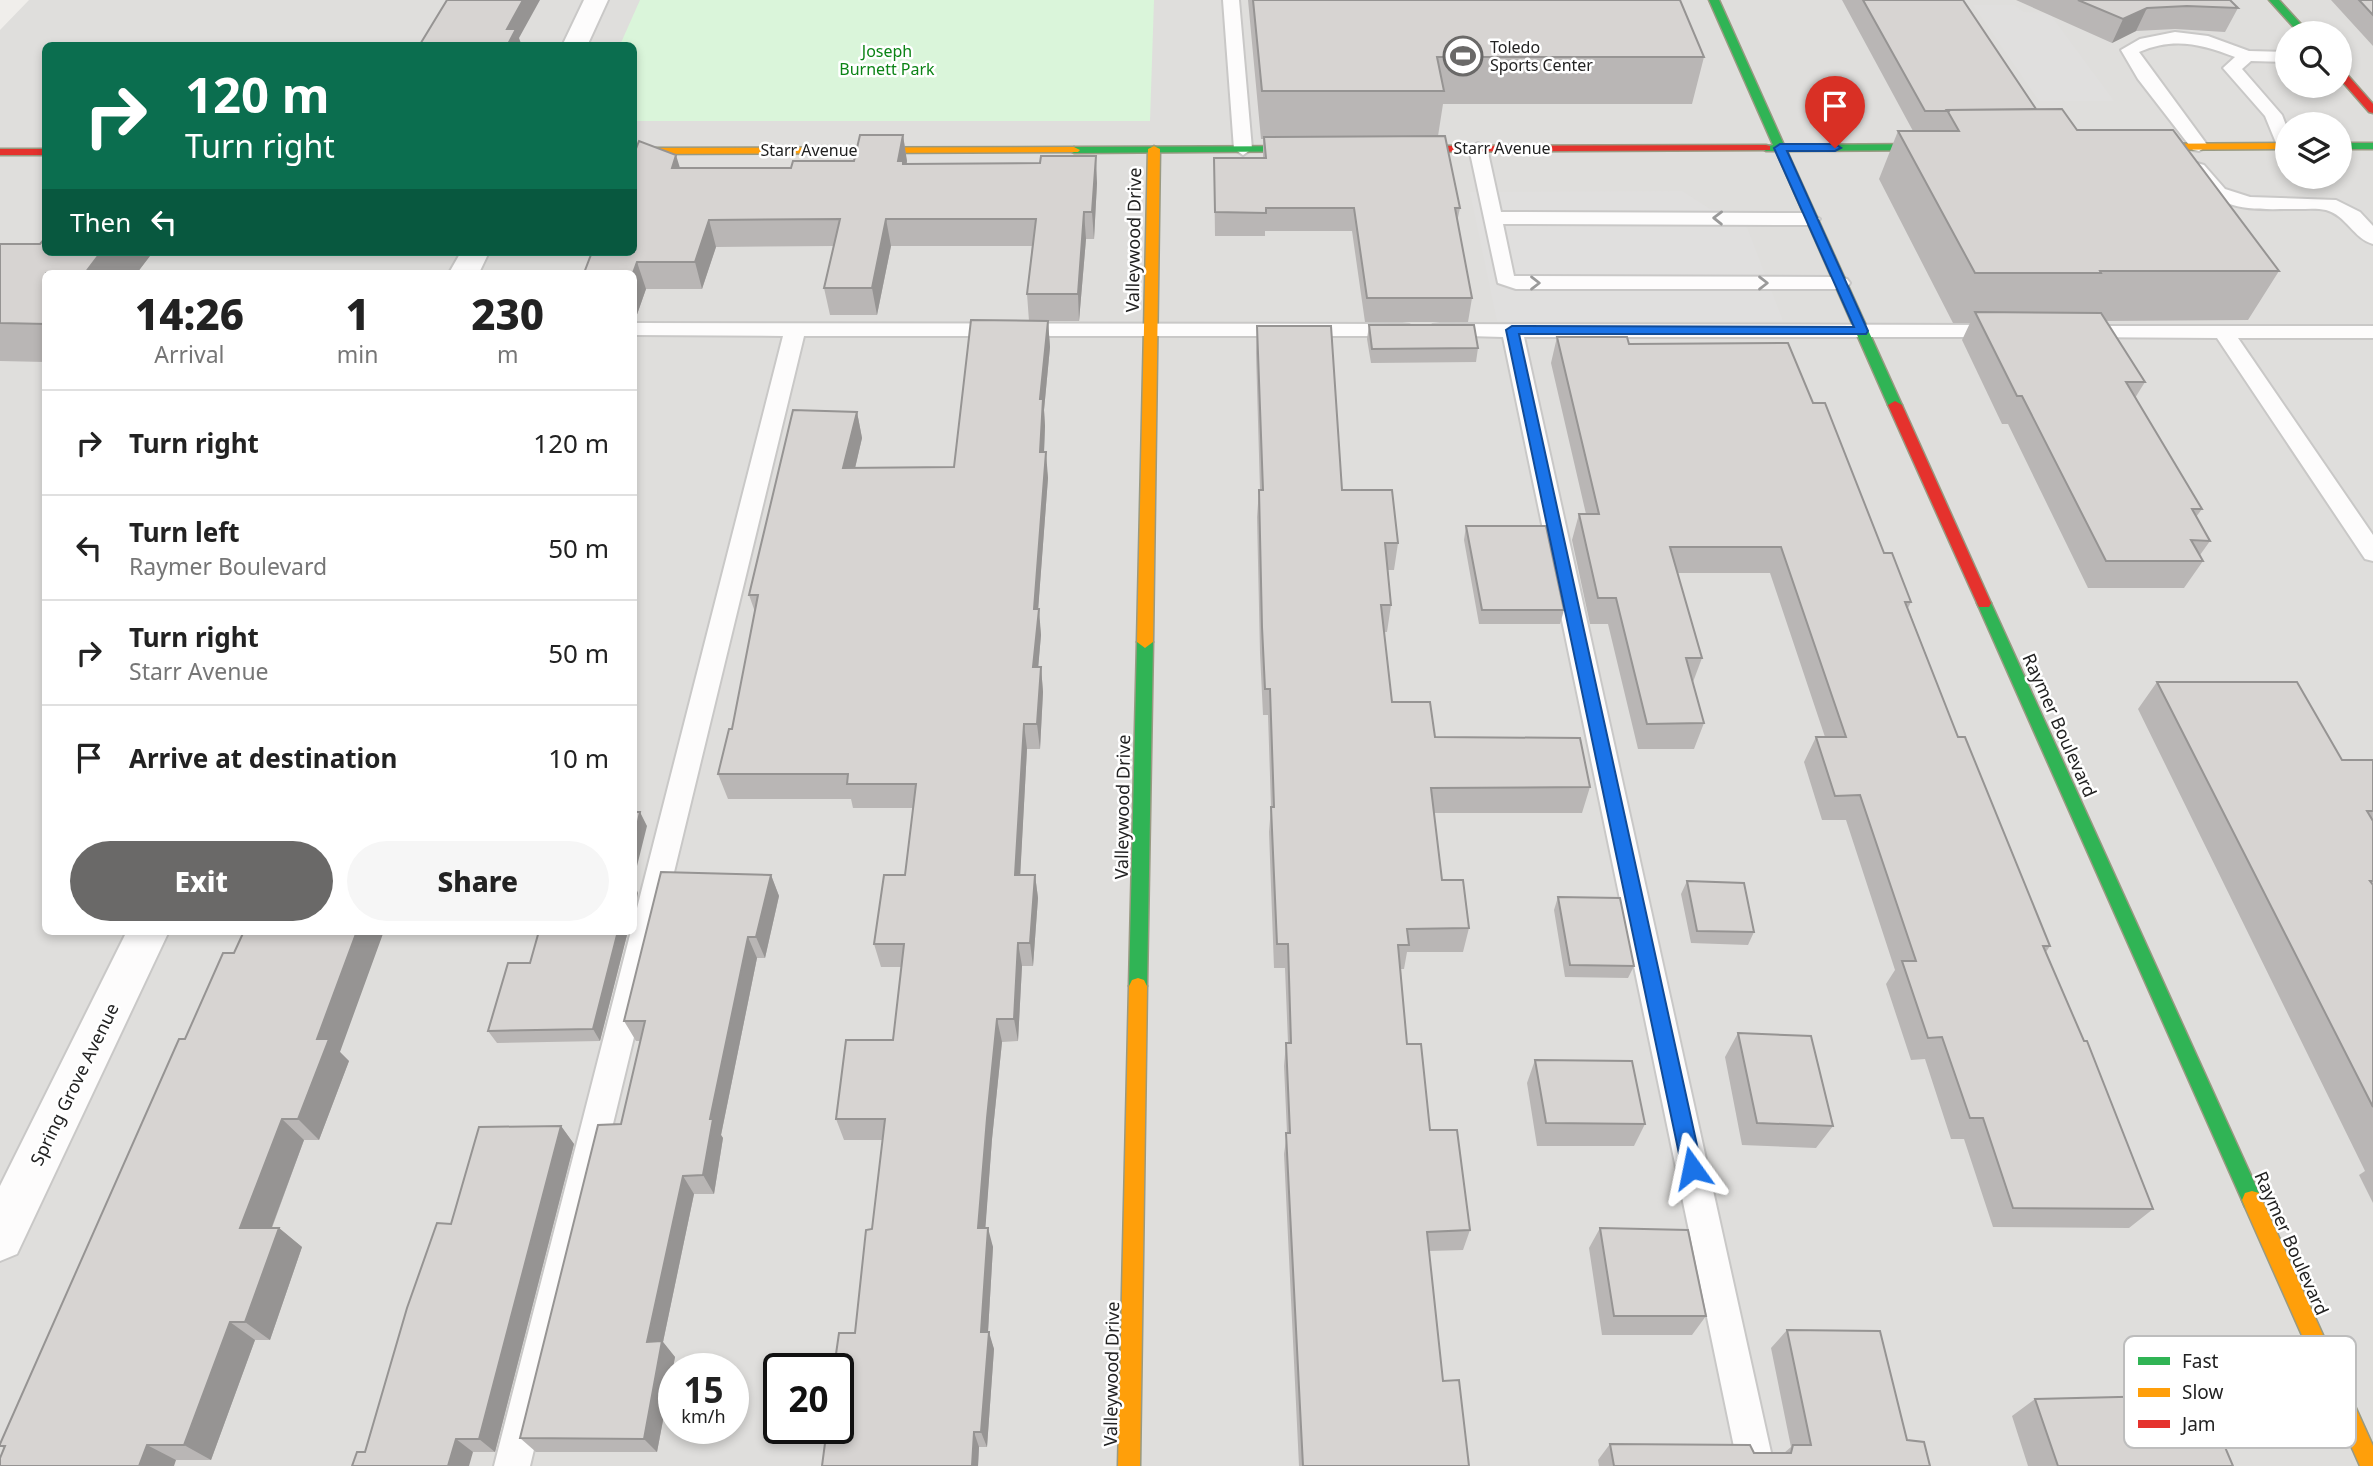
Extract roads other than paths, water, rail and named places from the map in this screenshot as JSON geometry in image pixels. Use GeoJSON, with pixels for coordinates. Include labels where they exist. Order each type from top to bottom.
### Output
{"type":"FeatureCollection","features":[{"type":"Feature","properties":{"kind":"street"},"geometry":{"type":"LineString","coordinates":[[576,42],[596,0]]}},
{"type":"Feature","properties":{"kind":"street","name":"Raymer Boulevard"},"geometry":{"type":"LineString","coordinates":[[1714,0],[2313,1336]]}},
{"type":"Feature","properties":{"kind":"street"},"geometry":{"type":"LineString","coordinates":[[2274,0],[2293,21]]}},
{"type":"Feature","properties":{"kind":"street"},"geometry":{"type":"LineString","coordinates":[[2352,86],[2373,110]]}},
{"type":"Feature","properties":{"kind":"street"},"geometry":{"type":"LineString","coordinates":[[2113,147],[2275,146]]}},
{"type":"Feature","properties":{"kind":"street"},"geometry":{"type":"LineString","coordinates":[[2352,146],[2373,146]]}},
{"type":"Feature","properties":{"kind":"street","name":"Starr Avenue"},"geometry":{"type":"LineString","coordinates":[[1381,149],[1960,147]]}},
{"type":"Feature","properties":{"kind":"street","name":"Valleywood Drive"},"geometry":{"type":"LineString","coordinates":[[1129,1466],[1154,149]]}},
{"type":"Feature","properties":{"kind":"street","name":"Starr Avenue"},"geometry":{"type":"LineString","coordinates":[[637,151],[1326,149]]}},
{"type":"Feature","properties":{"kind":"street"},"geometry":{"type":"LineString","coordinates":[[0,152],[42,152]]}},
{"type":"Feature","properties":{"kind":"street","name":"Spring Grove Avenue"},"geometry":{"type":"LineString","coordinates":[[0,1237],[146,935]]}},
{"type":"Feature","properties":{"kind":"street","name":"Raymer Boulevard"},"geometry":{"type":"LineString","coordinates":[[2356,1433],[2371,1466]]}},
{"type":"Feature","properties":{"kind":"lane"},"geometry":{"type":"LineString","coordinates":[[1231,0],[1242,149]]}},
{"type":"Feature","properties":{"kind":"lane"},"geometry":{"type":"LineString","coordinates":[[2275,57],[2247,56],[2196,36],[2149,40],[2129,50],[2138,67],[2181,120],[2190,147],[2218,193],[2248,203],[2329,204],[2354,216],[2373,238]]}},
{"type":"Feature","properties":{"kind":"lane"},"geometry":{"type":"LineString","coordinates":[[2247,56],[2232,68],[2275,120]]}},
{"type":"Feature","properties":{"kind":"lane"},"geometry":{"type":"LineString","coordinates":[[1478,148],[1505,279],[1516,283],[1840,283]]}},
{"type":"Feature","properties":{"kind":"lane"},"geometry":{"type":"LineString","coordinates":[[1492,218],[1811,219]]}},
{"type":"Feature","properties":{"kind":"lane"},"geometry":{"type":"LineString","coordinates":[[637,329],[2015,331]]}},
{"type":"Feature","properties":{"kind":"lane"},"geometry":{"type":"LineString","coordinates":[[512,1466],[795,329]]}},
{"type":"Feature","properties":{"kind":"lane"},"geometry":{"type":"LineString","coordinates":[[1512,330],[1756,1466]]}},
{"type":"Feature","properties":{"kind":"lane"},"geometry":{"type":"LineString","coordinates":[[2056,332],[2373,332]]}},
{"type":"Feature","properties":{"kind":"lane"},"geometry":{"type":"LineString","coordinates":[[2223,332],[2373,553]]}},
{"type":"Feature","properties":{"kind":"place","name":"Toledo Sports Center"},"geometry":{"type":"Point","coordinates":[1463,56]}},
{"type":"Feature","properties":{"kind":"park label","name":"Joseph Burnett Park"},"geometry":{"type":"Point","coordinates":[887,60]}}]}
